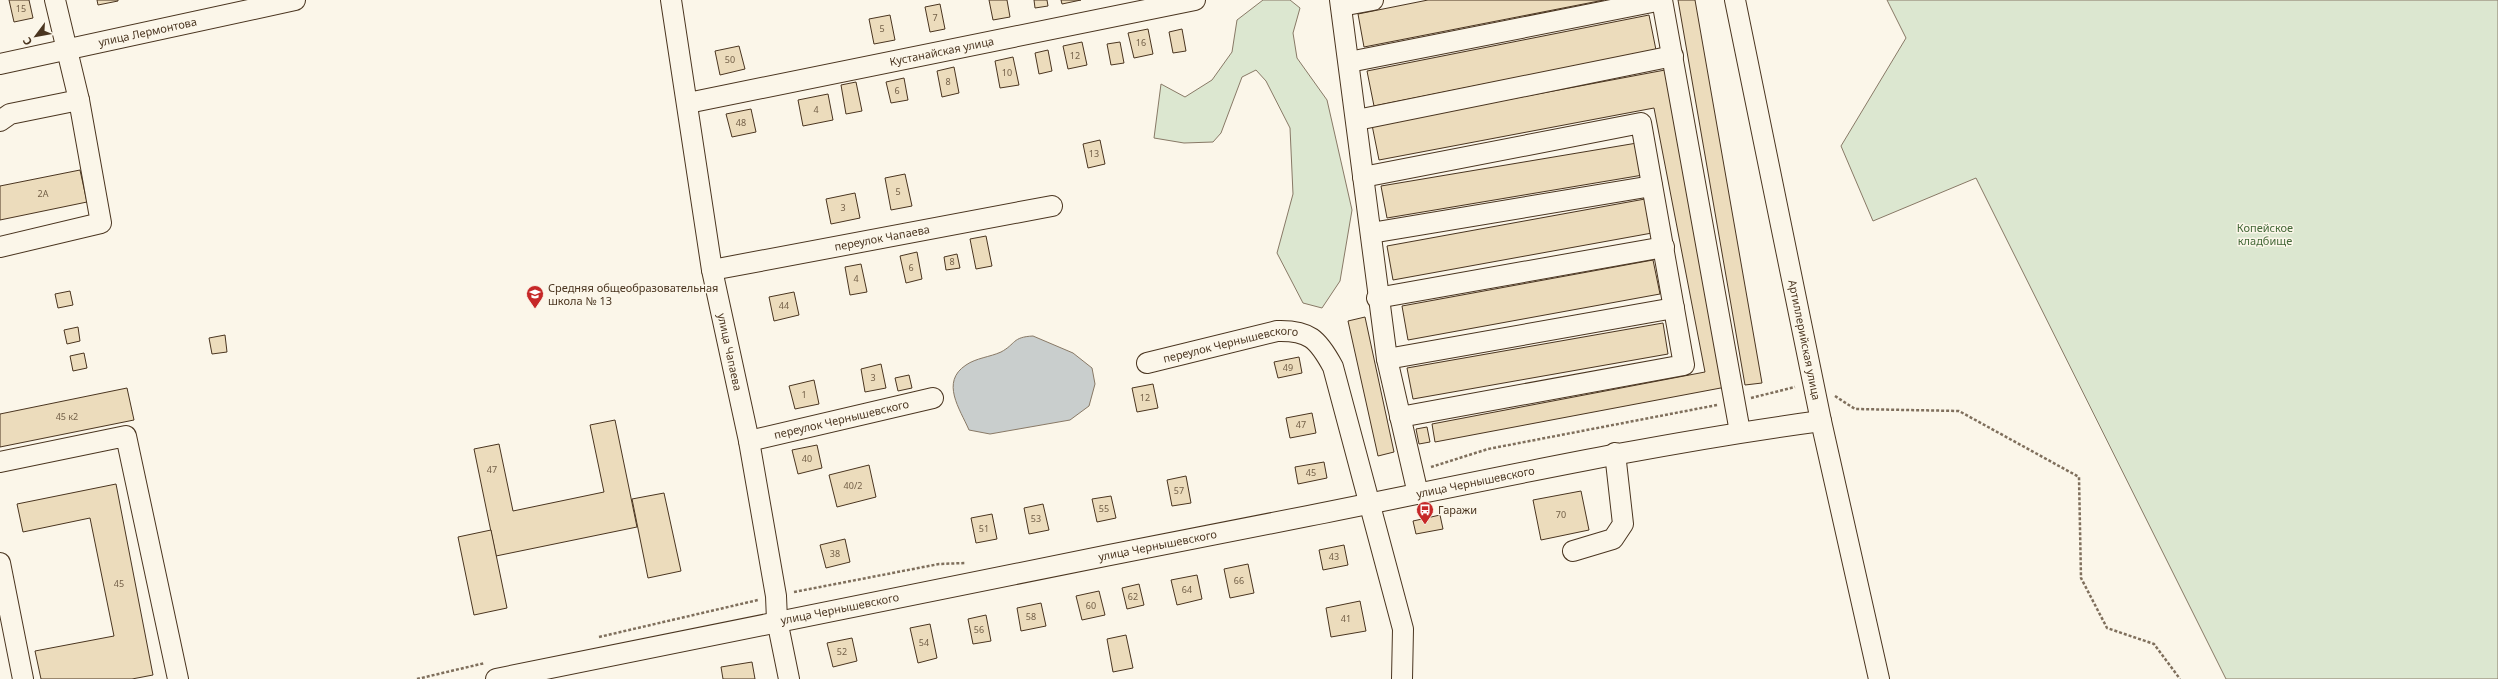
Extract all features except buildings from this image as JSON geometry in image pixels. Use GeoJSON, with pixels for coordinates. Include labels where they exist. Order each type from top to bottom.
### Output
{"type":"FeatureCollection","features":[{"type":"Feature","properties":{"kind":"street"},"geometry":{"type":"LineString","coordinates":[[0,247],[101,223],[78,100],[55,0]]}},
{"type":"Feature","properties":{"kind":"street","name":"улица Лермонтова"},"geometry":{"type":"LineString","coordinates":[[0,64],[295,0]]}},
{"type":"Feature","properties":{"kind":"street","name":"улица Чапаева"},"geometry":{"type":"LineString","coordinates":[[671,0],[688,103],[712,270],[749,440],[776,596],[777,620],[789,679]]}},
{"type":"Feature","properties":{"kind":"street","name":"Кустанайская улица"},"geometry":{"type":"LineString","coordinates":[[688,103],[1195,0]]}},
{"type":"Feature","properties":{"kind":"street"},"geometry":{"type":"LineString","coordinates":[[1373,0],[1340,3],[1357,120],[1371,233],[1377,298],[1387,359],[1418,494]]}},
{"type":"Feature","properties":{"kind":"street"},"geometry":{"type":"LineString","coordinates":[[1349,62],[1662,0],[1740,432]]}},
{"type":"Feature","properties":{"kind":"street","name":"Артиллерийская улица"},"geometry":{"type":"LineString","coordinates":[[1735,0],[1822,421],[1879,679]]}},
{"type":"Feature","properties":{"kind":"street"},"geometry":{"type":"LineString","coordinates":[[1357,120],[1673,56]]}},
{"type":"Feature","properties":{"kind":"street"},"geometry":{"type":"LineString","coordinates":[[0,121],[10,114],[78,100]]}},
{"type":"Feature","properties":{"kind":"street"},"geometry":{"type":"LineString","coordinates":[[1363,177],[1642,123],[1684,365],[1400,417]]}},
{"type":"Feature","properties":{"kind":"street"},"geometry":{"type":"LineString","coordinates":[[1371,233],[1652,186]]}},
{"type":"Feature","properties":{"kind":"street","name":"переулок Чапаева"},"geometry":{"type":"LineString","coordinates":[[712,270],[1052,206]]}},
{"type":"Feature","properties":{"kind":"street"},"geometry":{"type":"LineString","coordinates":[[1377,298],[1664,247]]}},
{"type":"Feature","properties":{"kind":"street"},"geometry":{"type":"LineString","coordinates":[[1387,359],[1674,308]]}},
{"type":"Feature","properties":{"kind":"street","name":"переулок Чернышевского"},"geometry":{"type":"LineString","coordinates":[[1147,363],[1277,331],[1297,330],[1314,338],[1333,367],[1369,504]]}},
{"type":"Feature","properties":{"kind":"street","name":"переулок Чернышевского"},"geometry":{"type":"LineString","coordinates":[[749,440],[933,398]]}},
{"type":"Feature","properties":{"kind":"street","name":"улица Чернышевского"},"geometry":{"type":"LineString","coordinates":[[492,671],[777,620],[1369,504],[1615,453],[1740,432],[1822,421]]}},
{"type":"Feature","properties":{"kind":"street"},"geometry":{"type":"LineString","coordinates":[[0,462],[126,436],[178,679]]}},
{"type":"Feature","properties":{"kind":"street"},"geometry":{"type":"LineString","coordinates":[[1573,551],[1612,539],[1623,524],[1615,453]]}},
{"type":"Feature","properties":{"kind":"street"},"geometry":{"type":"LineString","coordinates":[[1369,504],[1403,629],[1402,679]]}},
{"type":"Feature","properties":{"kind":"street"},"geometry":{"type":"LineString","coordinates":[[0,563],[23,679]]}},
{"type":"Feature","properties":{"kind":"path"},"geometry":{"type":"LineString","coordinates":[[1412,473],[1488,449],[1735,402],[1814,382],[1855,409],[1958,411],[2079,477],[2081,578],[2107,628],[2154,644],[2180,679]]}},
{"type":"Feature","properties":{"kind":"path"},"geometry":{"type":"LineString","coordinates":[[597,637],[776,596],[939,564],[970,563]]}},
{"type":"Feature","properties":{"kind":"path"},"geometry":{"type":"LineString","coordinates":[[417,679],[492,671]]}},
{"type":"Feature","properties":{"kind":"green space"},"geometry":{"type":"Polygon","coordinates":[[[1263,0],[1290,0],[1300,8],[1293,33],[1297,58],[1327,100],[1352,210],[1340,281],[1322,308],[1303,303],[1277,253],[1293,194],[1290,128],[1266,81],[1256,70],[1242,77],[1221,133],[1213,142],[1184,143],[1154,138],[1161,84],[1185,97],[1212,80],[1232,52],[1237,20],[1263,0]]]}},
{"type":"Feature","properties":{"kind":"green space","name":"Копейское кладбище"},"geometry":{"type":"Polygon","coordinates":[[[1887,0],[2498,0],[2498,679],[2226,679],[1976,178],[1873,221],[1841,146],[1906,38],[1887,0]]]}},
{"type":"Feature","properties":{"kind":"shaded area"},"geometry":{"type":"Polygon","coordinates":[[[1033,336],[1073,353],[1092,368],[1095,384],[1089,406],[1070,420],[990,434],[969,430],[954,396],[954,379],[958,372],[970,363],[1001,352],[1018,339],[1033,336]]]}},
{"type":"Feature","properties":{"kind":"place","name":"Средняя общеобразовательная школа № 13"},"geometry":{"type":"Point","coordinates":[535,309]}},
{"type":"Feature","properties":{"kind":"place","name":"Гаражи"},"geometry":{"type":"Point","coordinates":[1425,525]}}]}
